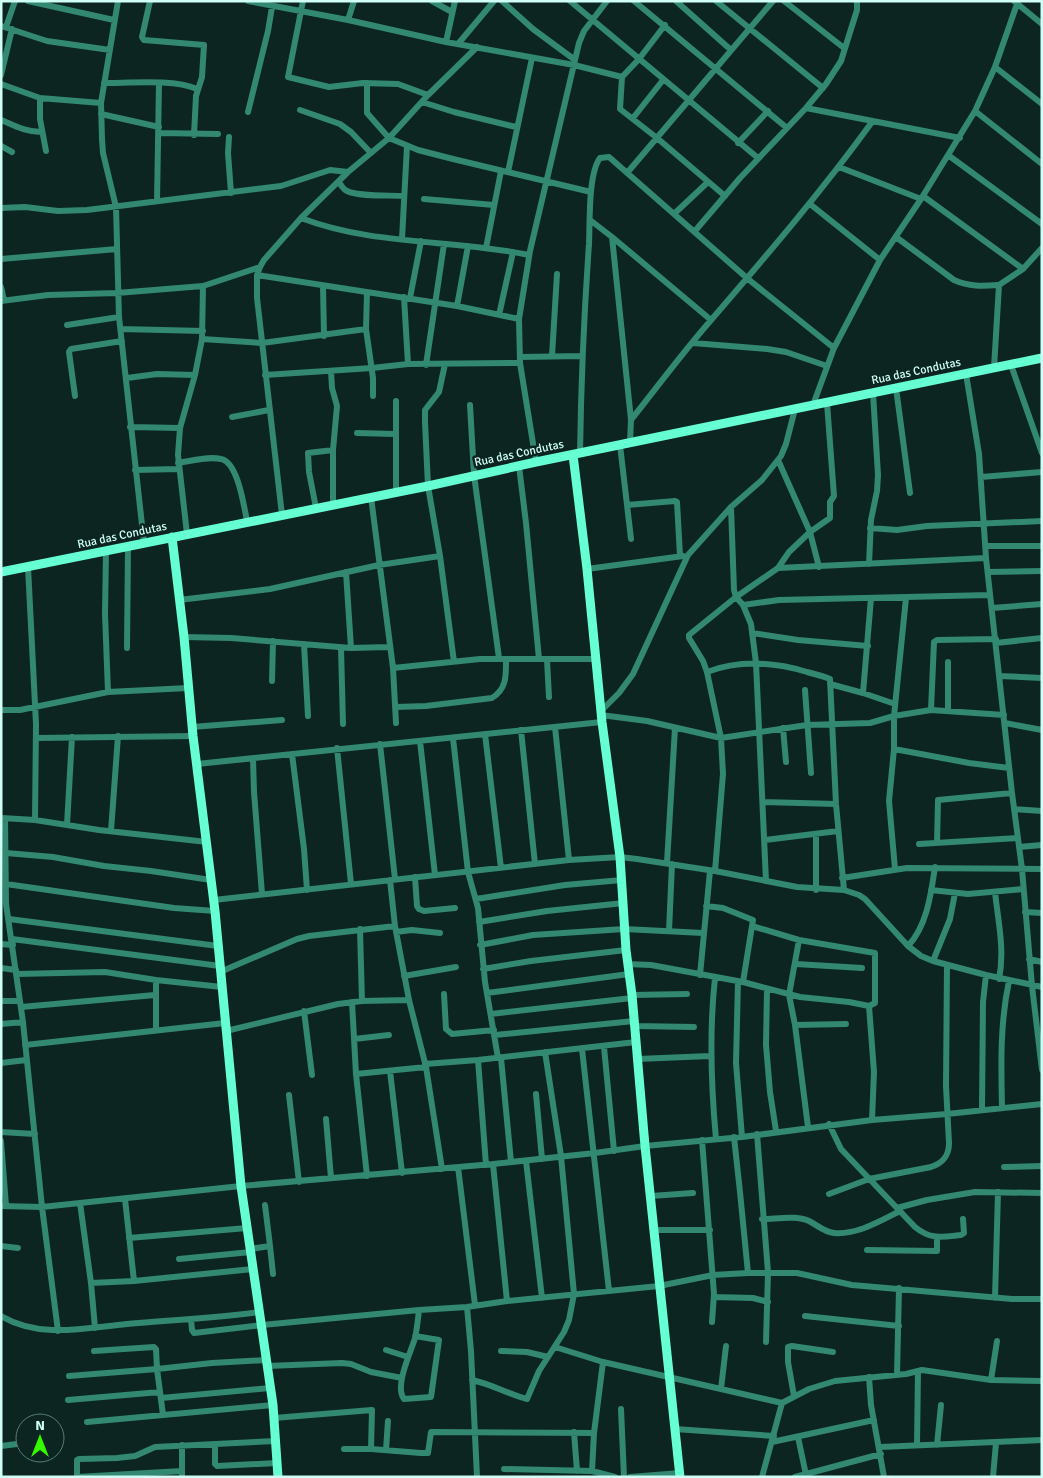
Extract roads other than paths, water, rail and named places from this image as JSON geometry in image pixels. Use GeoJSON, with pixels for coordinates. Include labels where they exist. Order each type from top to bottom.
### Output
{"type":"FeatureCollection","features":[{"type":"Feature","properties":{"kind":"street"},"geometry":{"type":"LineString","coordinates":[[1,75],[6,28],[14,1]]}},
{"type":"Feature","properties":{"kind":"street"},"geometry":{"type":"LineString","coordinates":[[28,1],[114,20]]}},
{"type":"Feature","properties":{"kind":"street"},"geometry":{"type":"LineString","coordinates":[[118,1],[101,103],[102,154],[116,207],[117,293],[144,543]]}},
{"type":"Feature","properties":{"kind":"street"},"geometry":{"type":"LineString","coordinates":[[150,1],[142,37],[144,40],[204,45],[204,65],[197,89],[194,135]]}},
{"type":"Feature","properties":{"kind":"street"},"geometry":{"type":"LineString","coordinates":[[248,1],[477,48],[574,63],[622,77]]}},
{"type":"Feature","properties":{"kind":"street"},"geometry":{"type":"LineString","coordinates":[[303,1],[288,77],[329,87],[367,83],[398,84],[428,96]]}},
{"type":"Feature","properties":{"kind":"street"},"geometry":{"type":"LineString","coordinates":[[348,20],[354,1]]}},
{"type":"Feature","properties":{"kind":"street"},"geometry":{"type":"LineString","coordinates":[[432,1],[452,12]]}},
{"type":"Feature","properties":{"kind":"street"},"geometry":{"type":"LineString","coordinates":[[446,42],[455,1]]}},
{"type":"Feature","properties":{"kind":"street"},"geometry":{"type":"LineString","coordinates":[[458,44],[494,1]]}},
{"type":"Feature","properties":{"kind":"street"},"geometry":{"type":"LineString","coordinates":[[502,1],[533,30],[574,63]]}},
{"type":"Feature","properties":{"kind":"street"},"geometry":{"type":"LineString","coordinates":[[570,1],[758,158]]}},
{"type":"Feature","properties":{"kind":"street"},"geometry":{"type":"LineString","coordinates":[[536,462],[520,360],[519,319],[529,255],[579,43],[584,31],[607,1]]}},
{"type":"Feature","properties":{"kind":"street"},"geometry":{"type":"LineString","coordinates":[[634,1],[768,110],[787,128]]}},
{"type":"Feature","properties":{"kind":"street"},"geometry":{"type":"LineString","coordinates":[[676,1],[731,50]]}},
{"type":"Feature","properties":{"kind":"street"},"geometry":{"type":"LineString","coordinates":[[716,1],[823,88]]}},
{"type":"Feature","properties":{"kind":"street"},"geometry":{"type":"LineString","coordinates":[[627,173],[773,1]]}},
{"type":"Feature","properties":{"kind":"street"},"geometry":{"type":"LineString","coordinates":[[784,1],[844,48]]}},
{"type":"Feature","properties":{"kind":"street"},"geometry":{"type":"LineString","coordinates":[[695,231],[758,158],[823,88],[837,68],[857,10],[858,1]]}},
{"type":"Feature","properties":{"kind":"street"},"geometry":{"type":"LineString","coordinates":[[813,406],[834,348],[880,260],[922,198],[975,111],[995,67],[1015,2],[1042,24]]}},
{"type":"Feature","properties":{"kind":"street"},"geometry":{"type":"LineString","coordinates":[[248,112],[268,31],[272,6]]}},
{"type":"Feature","properties":{"kind":"street"},"geometry":{"type":"LineString","coordinates":[[665,25],[639,60],[622,77],[620,108],[725,196]]}},
{"type":"Feature","properties":{"kind":"street"},"geometry":{"type":"LineString","coordinates":[[6,28],[47,41],[110,50]]}},
{"type":"Feature","properties":{"kind":"street"},"geometry":{"type":"LineString","coordinates":[[282,515],[257,298],[257,275],[260,267],[301,218],[348,172],[389,138],[422,102],[477,48]]}},
{"type":"Feature","properties":{"kind":"street"},"geometry":{"type":"LineString","coordinates":[[486,248],[494,205],[516,127],[532,58]]}},
{"type":"Feature","properties":{"kind":"street"},"geometry":{"type":"LineString","coordinates":[[995,67],[1042,104]]}},
{"type":"Feature","properties":{"kind":"street"},"geometry":{"type":"LineString","coordinates":[[633,118],[663,80]]}},
{"type":"Feature","properties":{"kind":"street"},"geometry":{"type":"LineString","coordinates":[[104,83],[159,83],[188,86],[197,89]]}},
{"type":"Feature","properties":{"kind":"street"},"geometry":{"type":"LineString","coordinates":[[157,201],[159,83]]}},
{"type":"Feature","properties":{"kind":"street"},"geometry":{"type":"LineString","coordinates":[[367,83],[367,112],[389,138],[407,146],[591,192]]}},
{"type":"Feature","properties":{"kind":"street"},"geometry":{"type":"LineString","coordinates":[[1,84],[40,98],[101,103]]}},
{"type":"Feature","properties":{"kind":"street"},"geometry":{"type":"LineString","coordinates":[[40,98],[41,132],[46,151]]}},
{"type":"Feature","properties":{"kind":"street"},"geometry":{"type":"LineString","coordinates":[[422,102],[516,127]]}},
{"type":"Feature","properties":{"kind":"street"},"geometry":{"type":"LineString","coordinates":[[806,108],[960,138]]}},
{"type":"Feature","properties":{"kind":"street"},"geometry":{"type":"LineString","coordinates":[[300,110],[340,124],[351,132],[371,153]]}},
{"type":"Feature","properties":{"kind":"street"},"geometry":{"type":"LineString","coordinates":[[738,143],[768,110]]}},
{"type":"Feature","properties":{"kind":"street"},"geometry":{"type":"LineString","coordinates":[[975,111],[1042,164]]}},
{"type":"Feature","properties":{"kind":"street"},"geometry":{"type":"LineString","coordinates":[[101,114],[159,130],[194,135],[218,134]]}},
{"type":"Feature","properties":{"kind":"street"},"geometry":{"type":"LineString","coordinates":[[1,120],[24,130],[41,132]]}},
{"type":"Feature","properties":{"kind":"street"},"geometry":{"type":"LineString","coordinates":[[631,420],[710,320],[810,204],[872,122]]}},
{"type":"Feature","properties":{"kind":"street"},"geometry":{"type":"LineString","coordinates":[[229,137],[228,154],[231,193]]}},
{"type":"Feature","properties":{"kind":"street"},"geometry":{"type":"LineString","coordinates":[[1,146],[12,152]]}},
{"type":"Feature","properties":{"kind":"street"},"geometry":{"type":"LineString","coordinates":[[402,240],[407,146]]}},
{"type":"Feature","properties":{"kind":"street"},"geometry":{"type":"LineString","coordinates":[[948,155],[1042,224]]}},
{"type":"Feature","properties":{"kind":"street"},"geometry":{"type":"LineString","coordinates":[[630,1477],[680,1475],[653,1230],[632,996],[624,929],[620,857],[601,716],[576,454],[591,192],[596,164],[600,158],[609,158],[748,278],[834,348]]}},
{"type":"Feature","properties":{"kind":"street"},"geometry":{"type":"LineString","coordinates":[[839,167],[922,198],[1023,269]]}},
{"type":"Feature","properties":{"kind":"street"},"geometry":{"type":"LineString","coordinates":[[1,208],[25,207],[58,211],[116,207],[281,186],[330,170],[348,172]]}},
{"type":"Feature","properties":{"kind":"street"},"geometry":{"type":"LineString","coordinates":[[339,182],[349,192],[404,196]]}},
{"type":"Feature","properties":{"kind":"street"},"geometry":{"type":"LineString","coordinates":[[675,213],[708,182]]}},
{"type":"Feature","properties":{"kind":"street"},"geometry":{"type":"LineString","coordinates":[[424,198],[494,205]]}},
{"type":"Feature","properties":{"kind":"street"},"geometry":{"type":"LineString","coordinates":[[810,204],[880,260]]}},
{"type":"Feature","properties":{"kind":"street"},"geometry":{"type":"LineString","coordinates":[[301,218],[320,226],[350,233],[486,248],[529,255]]}},
{"type":"Feature","properties":{"kind":"street"},"geometry":{"type":"LineString","coordinates":[[590,220],[710,320]]}},
{"type":"Feature","properties":{"kind":"street"},"geometry":{"type":"LineString","coordinates":[[612,237],[631,420],[630,443]]}},
{"type":"Feature","properties":{"kind":"street"},"geometry":{"type":"LineString","coordinates":[[896,237],[954,280],[968,286],[998,286],[1023,269],[1042,248]]}},
{"type":"Feature","properties":{"kind":"street"},"geometry":{"type":"LineString","coordinates":[[408,364],[408,298],[421,241]]}},
{"type":"Feature","properties":{"kind":"street"},"geometry":{"type":"LineString","coordinates":[[426,365],[444,244]]}},
{"type":"Feature","properties":{"kind":"street"},"geometry":{"type":"LineString","coordinates":[[457,306],[468,246]]}},
{"type":"Feature","properties":{"kind":"street"},"geometry":{"type":"LineString","coordinates":[[1,259],[117,249]]}},
{"type":"Feature","properties":{"kind":"street"},"geometry":{"type":"LineString","coordinates":[[499,314],[513,252]]}},
{"type":"Feature","properties":{"kind":"street"},"geometry":{"type":"LineString","coordinates":[[1,287],[3,300],[117,293],[203,286],[260,267]]}},
{"type":"Feature","properties":{"kind":"street"},"geometry":{"type":"LineString","coordinates":[[552,356],[556,274]]}},
{"type":"Feature","properties":{"kind":"street"},"geometry":{"type":"LineString","coordinates":[[257,275],[436,302],[519,319]]}},
{"type":"Feature","properties":{"kind":"street"},"geometry":{"type":"LineString","coordinates":[[187,534],[179,466],[180,428],[195,375],[202,339],[203,286]]}},
{"type":"Feature","properties":{"kind":"street"},"geometry":{"type":"LineString","coordinates":[[323,286],[324,336]]}},
{"type":"Feature","properties":{"kind":"street"},"geometry":{"type":"LineString","coordinates":[[994,368],[998,286]]}},
{"type":"Feature","properties":{"kind":"street"},"geometry":{"type":"LineString","coordinates":[[367,292],[366,329],[372,368],[372,396]]}},
{"type":"Feature","properties":{"kind":"street"},"geometry":{"type":"LineString","coordinates":[[67,325],[119,317]]}},
{"type":"Feature","properties":{"kind":"street"},"geometry":{"type":"LineString","coordinates":[[121,329],[203,331]]}},
{"type":"Feature","properties":{"kind":"street"},"geometry":{"type":"LineString","coordinates":[[202,339],[262,343],[366,329]]}},
{"type":"Feature","properties":{"kind":"street"},"geometry":{"type":"LineString","coordinates":[[75,396],[69,352],[71,349],[122,341]]}},
{"type":"Feature","properties":{"kind":"street"},"geometry":{"type":"LineString","coordinates":[[692,343],[767,348],[786,352],[827,366]]}},
{"type":"Feature","properties":{"kind":"street"},"geometry":{"type":"LineString","coordinates":[[265,375],[408,364],[426,365],[520,360],[552,356],[582,356]]}},
{"type":"Feature","properties":{"kind":"street","name":"Rua das Condutas"},"geometry":{"type":"LineString","coordinates":[[1,572],[428,486],[1042,358]]}},
{"type":"Feature","properties":{"kind":"street"},"geometry":{"type":"LineString","coordinates":[[445,364],[439,392],[425,410],[428,486],[440,556],[454,662]]}},
{"type":"Feature","properties":{"kind":"street"},"geometry":{"type":"LineString","coordinates":[[1011,365],[1042,453]]}},
{"type":"Feature","properties":{"kind":"street"},"geometry":{"type":"LineString","coordinates":[[331,371],[332,388],[337,406],[333,450],[333,504]]}},
{"type":"Feature","properties":{"kind":"street"},"geometry":{"type":"LineString","coordinates":[[126,378],[157,374],[195,375]]}},
{"type":"Feature","properties":{"kind":"street"},"geometry":{"type":"LineString","coordinates":[[966,374],[981,478],[986,558],[1022,869],[1032,986],[1042,1070]]}},
{"type":"Feature","properties":{"kind":"street"},"geometry":{"type":"LineString","coordinates":[[896,388],[910,493]]}},
{"type":"Feature","properties":{"kind":"street"},"geometry":{"type":"LineString","coordinates":[[869,564],[870,528],[878,475],[873,393]]}},
{"type":"Feature","properties":{"kind":"street"},"geometry":{"type":"LineString","coordinates":[[396,400],[396,491]]}},
{"type":"Feature","properties":{"kind":"street"},"geometry":{"type":"LineString","coordinates":[[700,975],[706,906],[723,774],[721,738],[707,672],[689,635],[736,597],[778,568],[789,552],[810,532],[830,520],[830,502],[834,496],[827,403]]}},
{"type":"Feature","properties":{"kind":"street"},"geometry":{"type":"LineString","coordinates":[[470,405],[474,476],[498,658]]}},
{"type":"Feature","properties":{"kind":"street"},"geometry":{"type":"LineString","coordinates":[[601,716],[633,674],[688,555],[731,507],[762,480],[778,460],[786,444],[795,409]]}},
{"type":"Feature","properties":{"kind":"street"},"geometry":{"type":"LineString","coordinates":[[232,417],[269,410]]}},
{"type":"Feature","properties":{"kind":"street"},"geometry":{"type":"LineString","coordinates":[[130,427],[180,428]]}},
{"type":"Feature","properties":{"kind":"street"},"geometry":{"type":"LineString","coordinates":[[357,433],[395,434]]}},
{"type":"Feature","properties":{"kind":"street"},"geometry":{"type":"LineString","coordinates":[[620,445],[631,539]]}},
{"type":"Feature","properties":{"kind":"street"},"geometry":{"type":"LineString","coordinates":[[316,508],[309,472],[308,453],[333,450]]}},
{"type":"Feature","properties":{"kind":"street"},"geometry":{"type":"LineString","coordinates":[[135,470],[179,466],[213,459],[227,461],[232,467],[240,486],[247,522]]}},
{"type":"Feature","properties":{"kind":"street"},"geometry":{"type":"LineString","coordinates":[[778,460],[810,532],[819,567]]}},
{"type":"Feature","properties":{"kind":"street"},"geometry":{"type":"LineString","coordinates":[[519,466],[539,659]]}},
{"type":"Feature","properties":{"kind":"street"},"geometry":{"type":"LineString","coordinates":[[981,478],[1042,472]]}},
{"type":"Feature","properties":{"kind":"street"},"geometry":{"type":"LineString","coordinates":[[371,497],[393,668],[396,723]]}},
{"type":"Feature","properties":{"kind":"street"},"geometry":{"type":"LineString","coordinates":[[627,505],[675,501],[680,556]]}},
{"type":"Feature","properties":{"kind":"street"},"geometry":{"type":"LineString","coordinates":[[731,507],[733,580],[736,597],[748,616],[756,663],[766,881]]}},
{"type":"Feature","properties":{"kind":"street"},"geometry":{"type":"LineString","coordinates":[[870,528],[897,530],[927,526],[1042,521]]}},
{"type":"Feature","properties":{"kind":"street"},"geometry":{"type":"LineString","coordinates":[[172,537],[193,732],[214,900],[241,1186],[273,1405],[278,1477]]}},
{"type":"Feature","properties":{"kind":"street"},"geometry":{"type":"LineString","coordinates":[[127,648],[128,546]]}},
{"type":"Feature","properties":{"kind":"street"},"geometry":{"type":"LineString","coordinates":[[986,546],[1042,546]]}},
{"type":"Feature","properties":{"kind":"street"},"geometry":{"type":"LineString","coordinates":[[106,551],[108,692]]}},
{"type":"Feature","properties":{"kind":"street"},"geometry":{"type":"LineString","coordinates":[[587,570],[688,555]]}},
{"type":"Feature","properties":{"kind":"street"},"geometry":{"type":"LineString","coordinates":[[179,600],[270,589],[379,565],[440,556]]}},
{"type":"Feature","properties":{"kind":"street"},"geometry":{"type":"LineString","coordinates":[[778,568],[986,558]]}},
{"type":"Feature","properties":{"kind":"street"},"geometry":{"type":"LineString","coordinates":[[28,567],[36,738],[35,820]]}},
{"type":"Feature","properties":{"kind":"street"},"geometry":{"type":"LineString","coordinates":[[988,572],[1042,571]]}},
{"type":"Feature","properties":{"kind":"street"},"geometry":{"type":"LineString","coordinates":[[346,572],[351,648]]}},
{"type":"Feature","properties":{"kind":"street"},"geometry":{"type":"LineString","coordinates":[[743,606],[779,600],[990,595]]}},
{"type":"Feature","properties":{"kind":"street"},"geometry":{"type":"LineString","coordinates":[[863,693],[871,598]]}},
{"type":"Feature","properties":{"kind":"street"},"geometry":{"type":"LineString","coordinates":[[895,869],[889,802],[894,749],[895,704],[906,598]]}},
{"type":"Feature","properties":{"kind":"street"},"geometry":{"type":"LineString","coordinates":[[992,608],[1042,604]]}},
{"type":"Feature","properties":{"kind":"street"},"geometry":{"type":"LineString","coordinates":[[752,633],[805,641],[868,646]]}},
{"type":"Feature","properties":{"kind":"street"},"geometry":{"type":"LineString","coordinates":[[184,637],[231,638],[341,648],[389,647]]}},
{"type":"Feature","properties":{"kind":"street"},"geometry":{"type":"LineString","coordinates":[[931,710],[934,642],[937,640],[996,641],[1042,638]]}},
{"type":"Feature","properties":{"kind":"street"},"geometry":{"type":"LineString","coordinates":[[272,680],[273,641]]}},
{"type":"Feature","properties":{"kind":"street"},"geometry":{"type":"LineString","coordinates":[[304,644],[308,716]]}},
{"type":"Feature","properties":{"kind":"street"},"geometry":{"type":"LineString","coordinates":[[341,648],[343,724]]}},
{"type":"Feature","properties":{"kind":"street"},"geometry":{"type":"LineString","coordinates":[[393,668],[498,658],[547,660],[597,659]]}},
{"type":"Feature","properties":{"kind":"street"},"geometry":{"type":"LineString","coordinates":[[396,707],[426,706],[492,698],[503,688],[506,680],[506,659]]}},
{"type":"Feature","properties":{"kind":"street"},"geometry":{"type":"LineString","coordinates":[[547,660],[549,697]]}},
{"type":"Feature","properties":{"kind":"street"},"geometry":{"type":"LineString","coordinates":[[948,662],[948,710]]}},
{"type":"Feature","properties":{"kind":"street"},"geometry":{"type":"LineString","coordinates":[[707,672],[720,667],[756,663],[798,669],[829,678],[836,804],[844,890]]}},
{"type":"Feature","properties":{"kind":"street"},"geometry":{"type":"LineString","coordinates":[[1000,676],[1042,678]]}},
{"type":"Feature","properties":{"kind":"street"},"geometry":{"type":"LineString","coordinates":[[830,684],[895,704]]}},
{"type":"Feature","properties":{"kind":"street"},"geometry":{"type":"LineString","coordinates":[[1,710],[34,707],[108,692],[188,688]]}},
{"type":"Feature","properties":{"kind":"street"},"geometry":{"type":"LineString","coordinates":[[805,690],[811,773]]}},
{"type":"Feature","properties":{"kind":"street"},"geometry":{"type":"LineString","coordinates":[[197,764],[337,748],[555,728],[601,716],[647,721],[721,738],[783,728],[870,723],[894,716],[931,710],[1004,715]]}},
{"type":"Feature","properties":{"kind":"street"},"geometry":{"type":"LineString","coordinates":[[36,738],[159,737],[282,720]]}},
{"type":"Feature","properties":{"kind":"street"},"geometry":{"type":"LineString","coordinates":[[1005,723],[1042,730]]}},
{"type":"Feature","properties":{"kind":"street"},"geometry":{"type":"LineString","coordinates":[[555,728],[569,860]]}},
{"type":"Feature","properties":{"kind":"street"},"geometry":{"type":"LineString","coordinates":[[669,931],[669,864],[675,728]]}},
{"type":"Feature","properties":{"kind":"street"},"geometry":{"type":"LineString","coordinates":[[783,728],[786,762]]}},
{"type":"Feature","properties":{"kind":"street"},"geometry":{"type":"LineString","coordinates":[[520,730],[535,864]]}},
{"type":"Feature","properties":{"kind":"street"},"geometry":{"type":"LineString","coordinates":[[485,734],[501,868]]}},
{"type":"Feature","properties":{"kind":"street"},"geometry":{"type":"LineString","coordinates":[[111,831],[118,736]]}},
{"type":"Feature","properties":{"kind":"street"},"geometry":{"type":"LineString","coordinates":[[67,825],[72,737]]}},
{"type":"Feature","properties":{"kind":"street"},"geometry":{"type":"LineString","coordinates":[[453,738],[468,872],[476,899],[483,969],[500,1058],[511,1162]]}},
{"type":"Feature","properties":{"kind":"street"},"geometry":{"type":"LineString","coordinates":[[420,741],[435,875]]}},
{"type":"Feature","properties":{"kind":"street"},"geometry":{"type":"LineString","coordinates":[[380,744],[396,929],[409,1000],[425,1066],[442,1169]]}},
{"type":"Feature","properties":{"kind":"street"},"geometry":{"type":"LineString","coordinates":[[337,748],[351,884]]}},
{"type":"Feature","properties":{"kind":"street"},"geometry":{"type":"LineString","coordinates":[[894,749],[978,765],[1009,768]]}},
{"type":"Feature","properties":{"kind":"street"},"geometry":{"type":"LineString","coordinates":[[292,754],[304,849],[307,890]]}},
{"type":"Feature","properties":{"kind":"street"},"geometry":{"type":"LineString","coordinates":[[253,759],[262,894]]}},
{"type":"Feature","properties":{"kind":"street"},"geometry":{"type":"LineString","coordinates":[[937,843],[938,800],[1012,793]]}},
{"type":"Feature","properties":{"kind":"street"},"geometry":{"type":"LineString","coordinates":[[763,802],[836,804]]}},
{"type":"Feature","properties":{"kind":"street"},"geometry":{"type":"LineString","coordinates":[[1014,809],[1042,811]]}},
{"type":"Feature","properties":{"kind":"street"},"geometry":{"type":"LineString","coordinates":[[58,1331],[42,1207],[17,972],[9,919],[4,903],[6,853],[3,818],[35,820],[207,842]]}},
{"type":"Feature","properties":{"kind":"street"},"geometry":{"type":"LineString","coordinates":[[765,840],[838,831]]}},
{"type":"Feature","properties":{"kind":"street"},"geometry":{"type":"LineString","coordinates":[[816,834],[816,890]]}},
{"type":"Feature","properties":{"kind":"street"},"geometry":{"type":"LineString","coordinates":[[919,844],[1018,838]]}},
{"type":"Feature","properties":{"kind":"street"},"geometry":{"type":"LineString","coordinates":[[1019,847],[1042,846]]}},
{"type":"Feature","properties":{"kind":"street"},"geometry":{"type":"LineString","coordinates":[[6,853],[53,857],[104,866],[211,880]]}},
{"type":"Feature","properties":{"kind":"street"},"geometry":{"type":"LineString","coordinates":[[214,900],[569,860],[620,857],[816,890],[844,890],[859,895],[866,900],[908,946],[921,956],[986,976],[1042,987]]}},
{"type":"Feature","properties":{"kind":"street"},"geometry":{"type":"LineString","coordinates":[[908,946],[919,932],[931,890],[935,867]]}},
{"type":"Feature","properties":{"kind":"street"},"geometry":{"type":"LineString","coordinates":[[842,878],[895,869],[935,867],[1042,869]]}},
{"type":"Feature","properties":{"kind":"street"},"geometry":{"type":"LineString","coordinates":[[415,877],[417,906],[419,909],[424,911],[455,908]]}},
{"type":"Feature","properties":{"kind":"street"},"geometry":{"type":"LineString","coordinates":[[476,899],[565,885],[622,880]]}},
{"type":"Feature","properties":{"kind":"street"},"geometry":{"type":"LineString","coordinates":[[4,881],[138,903],[215,911]]}},
{"type":"Feature","properties":{"kind":"street"},"geometry":{"type":"LineString","coordinates":[[931,890],[955,893],[1023,889]]}},
{"type":"Feature","properties":{"kind":"street"},"geometry":{"type":"LineString","coordinates":[[995,892],[1002,959],[999,979]]}},
{"type":"Feature","properties":{"kind":"street"},"geometry":{"type":"LineString","coordinates":[[933,961],[950,919],[955,893]]}},
{"type":"Feature","properties":{"kind":"street"},"geometry":{"type":"LineString","coordinates":[[479,922],[547,911],[624,903]]}},
{"type":"Feature","properties":{"kind":"street"},"geometry":{"type":"LineString","coordinates":[[706,906],[723,908],[752,919],[741,981],[736,1063],[742,1136]]}},
{"type":"Feature","properties":{"kind":"street"},"geometry":{"type":"LineString","coordinates":[[1025,912],[1042,913]]}},
{"type":"Feature","properties":{"kind":"street"},"geometry":{"type":"LineString","coordinates":[[9,919],[218,946]]}},
{"type":"Feature","properties":{"kind":"street"},"geometry":{"type":"LineString","coordinates":[[487,993],[651,965],[715,978],[741,981],[789,995],[869,1006],[875,1003],[875,953],[799,940],[752,926]]}},
{"type":"Feature","properties":{"kind":"street"},"geometry":{"type":"LineString","coordinates":[[360,928],[362,1001]]}},
{"type":"Feature","properties":{"kind":"street"},"geometry":{"type":"LineString","coordinates":[[1,944],[13,942],[220,969],[309,936],[360,928],[440,933]]}},
{"type":"Feature","properties":{"kind":"street"},"geometry":{"type":"LineString","coordinates":[[480,945],[533,936],[624,929],[703,933]]}},
{"type":"Feature","properties":{"kind":"street"},"geometry":{"type":"LineString","coordinates":[[799,940],[789,995],[795,1025],[808,1127]]}},
{"type":"Feature","properties":{"kind":"street"},"geometry":{"type":"LineString","coordinates":[[483,969],[531,961],[626,950]]}},
{"type":"Feature","properties":{"kind":"street"},"geometry":{"type":"LineString","coordinates":[[1030,959],[1042,962]]}},
{"type":"Feature","properties":{"kind":"street"},"geometry":{"type":"LineString","coordinates":[[796,964],[862,968]]}},
{"type":"Feature","properties":{"kind":"street"},"geometry":{"type":"LineString","coordinates":[[829,1194],[869,1179],[938,1164],[946,1158],[949,1150],[946,1035],[947,965]]}},
{"type":"Feature","properties":{"kind":"street"},"geometry":{"type":"LineString","coordinates":[[404,976],[456,967]]}},
{"type":"Feature","properties":{"kind":"street"},"geometry":{"type":"LineString","coordinates":[[1,968],[17,972],[104,972],[222,987]]}},
{"type":"Feature","properties":{"kind":"street"},"geometry":{"type":"LineString","coordinates":[[982,1110],[983,1002],[986,976]]}},
{"type":"Feature","properties":{"kind":"street"},"geometry":{"type":"LineString","coordinates":[[715,978],[710,1056],[716,1139]]}},
{"type":"Feature","properties":{"kind":"street"},"geometry":{"type":"LineString","coordinates":[[156,980],[156,1030]]}},
{"type":"Feature","properties":{"kind":"street"},"geometry":{"type":"LineString","coordinates":[[1002,1107],[1001,1048],[1009,981]]}},
{"type":"Feature","properties":{"kind":"street"},"geometry":{"type":"LineString","coordinates":[[767,988],[766,1045],[776,1132]]}},
{"type":"Feature","properties":{"kind":"street"},"geometry":{"type":"LineString","coordinates":[[1,1001],[21,1004],[155,994]]}},
{"type":"Feature","properties":{"kind":"street"},"geometry":{"type":"LineString","coordinates":[[444,994],[446,1029],[448,1033],[452,1034],[634,1023],[694,1027]]}},
{"type":"Feature","properties":{"kind":"street"},"geometry":{"type":"LineString","coordinates":[[491,1014],[632,996],[687,994]]}},
{"type":"Feature","properties":{"kind":"street"},"geometry":{"type":"LineString","coordinates":[[25,1045],[156,1030],[225,1027],[352,1002],[409,1000]]}},
{"type":"Feature","properties":{"kind":"street"},"geometry":{"type":"LineString","coordinates":[[352,1002],[356,1074],[366,1176]]}},
{"type":"Feature","properties":{"kind":"street"},"geometry":{"type":"LineString","coordinates":[[869,1006],[874,1072],[872,1120]]}},
{"type":"Feature","properties":{"kind":"street"},"geometry":{"type":"LineString","coordinates":[[304,1011],[312,1075]]}},
{"type":"Feature","properties":{"kind":"street"},"geometry":{"type":"LineString","coordinates":[[1,1024],[23,1022]]}},
{"type":"Feature","properties":{"kind":"street"},"geometry":{"type":"LineString","coordinates":[[795,1025],[846,1024]]}},
{"type":"Feature","properties":{"kind":"street"},"geometry":{"type":"LineString","coordinates":[[354,1039],[389,1035]]}},
{"type":"Feature","properties":{"kind":"street"},"geometry":{"type":"LineString","coordinates":[[356,1074],[636,1042]]}},
{"type":"Feature","properties":{"kind":"street"},"geometry":{"type":"LineString","coordinates":[[604,1047],[614,1150]]}},
{"type":"Feature","properties":{"kind":"street"},"geometry":{"type":"LineString","coordinates":[[582,1049],[609,1291]]}},
{"type":"Feature","properties":{"kind":"street"},"geometry":{"type":"LineString","coordinates":[[472,1380],[483,1382],[509,1394],[527,1398],[539,1371],[555,1347],[569,1320],[574,1294],[561,1156],[546,1052]]}},
{"type":"Feature","properties":{"kind":"street"},"geometry":{"type":"LineString","coordinates":[[637,1059],[710,1056]]}},
{"type":"Feature","properties":{"kind":"street"},"geometry":{"type":"LineString","coordinates":[[1,1063],[26,1060]]}},
{"type":"Feature","properties":{"kind":"street"},"geometry":{"type":"LineString","coordinates":[[478,1060],[507,1301]]}},
{"type":"Feature","properties":{"kind":"street"},"geometry":{"type":"LineString","coordinates":[[390,1071],[402,1172]]}},
{"type":"Feature","properties":{"kind":"street"},"geometry":{"type":"LineString","coordinates":[[536,1094],[542,1159]]}},
{"type":"Feature","properties":{"kind":"street"},"geometry":{"type":"LineString","coordinates":[[289,1095],[298,1182]]}},
{"type":"Feature","properties":{"kind":"street"},"geometry":{"type":"LineString","coordinates":[[1,1141],[4,1206],[42,1207],[241,1186],[490,1165],[776,1132],[829,1124],[1042,1104]]}},
{"type":"Feature","properties":{"kind":"street"},"geometry":{"type":"LineString","coordinates":[[326,1119],[331,1178]]}},
{"type":"Feature","properties":{"kind":"street"},"geometry":{"type":"LineString","coordinates":[[829,1124],[840,1149],[921,1232],[928,1236],[937,1237],[963,1234],[963,1219]]}},
{"type":"Feature","properties":{"kind":"street"},"geometry":{"type":"LineString","coordinates":[[1,1132],[35,1134]]}},
{"type":"Feature","properties":{"kind":"street"},"geometry":{"type":"LineString","coordinates":[[757,1134],[762,1219],[768,1272],[766,1342]]}},
{"type":"Feature","properties":{"kind":"street"},"geometry":{"type":"LineString","coordinates":[[734,1137],[748,1272]]}},
{"type":"Feature","properties":{"kind":"street"},"geometry":{"type":"LineString","coordinates":[[702,1140],[713,1275],[712,1322]]}},
{"type":"Feature","properties":{"kind":"street"},"geometry":{"type":"LineString","coordinates":[[526,1161],[542,1298]]}},
{"type":"Feature","properties":{"kind":"street"},"geometry":{"type":"LineString","coordinates":[[1004,1168],[1042,1166]]}},
{"type":"Feature","properties":{"kind":"street"},"geometry":{"type":"LineString","coordinates":[[458,1167],[475,1306]]}},
{"type":"Feature","properties":{"kind":"street"},"geometry":{"type":"LineString","coordinates":[[762,1219],[808,1220],[831,1233],[838,1233],[861,1229],[899,1210],[927,1200],[975,1192],[1042,1194]]}},
{"type":"Feature","properties":{"kind":"street"},"geometry":{"type":"LineString","coordinates":[[995,1298],[998,1192]]}},
{"type":"Feature","properties":{"kind":"street"},"geometry":{"type":"LineString","coordinates":[[651,1196],[693,1193]]}},
{"type":"Feature","properties":{"kind":"street"},"geometry":{"type":"LineString","coordinates":[[125,1199],[134,1281]]}},
{"type":"Feature","properties":{"kind":"street"},"geometry":{"type":"LineString","coordinates":[[80,1203],[95,1328]]}},
{"type":"Feature","properties":{"kind":"street"},"geometry":{"type":"LineString","coordinates":[[265,1205],[273,1274]]}},
{"type":"Feature","properties":{"kind":"street"},"geometry":{"type":"LineString","coordinates":[[128,1238],[247,1228]]}},
{"type":"Feature","properties":{"kind":"street"},"geometry":{"type":"LineString","coordinates":[[653,1230],[710,1230]]}},
{"type":"Feature","properties":{"kind":"street"},"geometry":{"type":"LineString","coordinates":[[867,1250],[937,1251],[937,1237]]}},
{"type":"Feature","properties":{"kind":"street"},"geometry":{"type":"LineString","coordinates":[[1,1246],[18,1248]]}},
{"type":"Feature","properties":{"kind":"street"},"geometry":{"type":"LineString","coordinates":[[179,1259],[250,1251],[270,1246]]}},
{"type":"Feature","properties":{"kind":"street"},"geometry":{"type":"LineString","coordinates":[[91,1283],[134,1281],[253,1269]]}},
{"type":"Feature","properties":{"kind":"street"},"geometry":{"type":"LineString","coordinates":[[191,1319],[194,1333],[262,1324],[467,1307],[507,1301],[659,1286],[713,1275],[748,1272],[809,1275],[852,1285],[995,1298],[1042,1299]]}},
{"type":"Feature","properties":{"kind":"street"},"geometry":{"type":"LineString","coordinates":[[897,1374],[899,1288]]}},
{"type":"Feature","properties":{"kind":"street"},"geometry":{"type":"LineString","coordinates":[[714,1297],[752,1298],[768,1302]]}},
{"type":"Feature","properties":{"kind":"street"},"geometry":{"type":"LineString","coordinates":[[467,1307],[477,1477]]}},
{"type":"Feature","properties":{"kind":"street"},"geometry":{"type":"LineString","coordinates":[[415,1336],[439,1340],[432,1397],[404,1399],[401,1393],[402,1378],[415,1336],[419,1310]]}},
{"type":"Feature","properties":{"kind":"street"},"geometry":{"type":"LineString","coordinates":[[1,1316],[30,1328],[58,1331],[260,1312]]}},
{"type":"Feature","properties":{"kind":"street"},"geometry":{"type":"LineString","coordinates":[[805,1316],[899,1326]]}},
{"type":"Feature","properties":{"kind":"street"},"geometry":{"type":"LineString","coordinates":[[991,1380],[997,1341]]}},
{"type":"Feature","properties":{"kind":"street"},"geometry":{"type":"LineString","coordinates":[[721,1389],[726,1346]]}},
{"type":"Feature","properties":{"kind":"street"},"geometry":{"type":"LineString","coordinates":[[94,1351],[154,1347],[156,1349],[163,1415]]}},
{"type":"Feature","properties":{"kind":"street"},"geometry":{"type":"LineString","coordinates":[[555,1347],[603,1362],[782,1403],[821,1385],[925,1370],[991,1380],[1042,1381]]}},
{"type":"Feature","properties":{"kind":"street"},"geometry":{"type":"LineString","coordinates":[[794,1396],[788,1362],[788,1347],[833,1352]]}},
{"type":"Feature","properties":{"kind":"street"},"geometry":{"type":"LineString","coordinates":[[386,1350],[408,1357]]}},
{"type":"Feature","properties":{"kind":"street"},"geometry":{"type":"LineString","coordinates":[[501,1351],[527,1352],[548,1357]]}},
{"type":"Feature","properties":{"kind":"street"},"geometry":{"type":"LineString","coordinates":[[592,1471],[594,1433],[603,1362]]}},
{"type":"Feature","properties":{"kind":"street"},"geometry":{"type":"LineString","coordinates":[[69,1376],[212,1363],[342,1363],[351,1364],[371,1372],[402,1378]]}},
{"type":"Feature","properties":{"kind":"street"},"geometry":{"type":"LineString","coordinates":[[917,1445],[918,1371]]}},
{"type":"Feature","properties":{"kind":"street"},"geometry":{"type":"LineString","coordinates":[[869,1377],[870,1399],[884,1477]]}},
{"type":"Feature","properties":{"kind":"street"},"geometry":{"type":"LineString","coordinates":[[68,1400],[270,1388]]}},
{"type":"Feature","properties":{"kind":"street"},"geometry":{"type":"LineString","coordinates":[[762,1477],[782,1403]]}},
{"type":"Feature","properties":{"kind":"street"},"geometry":{"type":"LineString","coordinates":[[87,1422],[273,1405]]}},
{"type":"Feature","properties":{"kind":"street"},"geometry":{"type":"LineString","coordinates":[[937,1445],[941,1406]]}},
{"type":"Feature","properties":{"kind":"street"},"geometry":{"type":"LineString","coordinates":[[274,1418],[371,1409],[373,1411],[371,1449]]}},
{"type":"Feature","properties":{"kind":"street"},"geometry":{"type":"LineString","coordinates":[[621,1409],[624,1477]]}},
{"type":"Feature","properties":{"kind":"street"},"geometry":{"type":"LineString","coordinates":[[675,1429],[773,1439],[798,1437],[874,1420]]}},
{"type":"Feature","properties":{"kind":"street"},"geometry":{"type":"LineString","coordinates":[[386,1450],[388,1422]]}},
{"type":"Feature","properties":{"kind":"street"},"geometry":{"type":"LineString","coordinates":[[344,1449],[428,1452],[431,1432],[594,1433]]}},
{"type":"Feature","properties":{"kind":"street"},"geometry":{"type":"LineString","coordinates":[[574,1432],[577,1471]]}},
{"type":"Feature","properties":{"kind":"street"},"geometry":{"type":"LineString","coordinates":[[798,1437],[806,1474]]}},
{"type":"Feature","properties":{"kind":"street"},"geometry":{"type":"LineString","coordinates":[[796,1477],[880,1450],[917,1445],[1042,1440]]}},
{"type":"Feature","properties":{"kind":"street"},"geometry":{"type":"LineString","coordinates":[[182,1445],[182,1474],[77,1477],[77,1459],[135,1456],[155,1447],[182,1445],[276,1441]]}},
{"type":"Feature","properties":{"kind":"street"},"geometry":{"type":"LineString","coordinates":[[993,1477],[996,1443]]}},
{"type":"Feature","properties":{"kind":"street"},"geometry":{"type":"LineString","coordinates":[[1,1446],[15,1444]]}},
{"type":"Feature","properties":{"kind":"street"},"geometry":{"type":"LineString","coordinates":[[215,1444],[215,1464],[217,1466],[277,1463]]}},
{"type":"Feature","properties":{"kind":"street"},"geometry":{"type":"LineString","coordinates":[[504,1469],[592,1471],[615,1477]]}}]}
